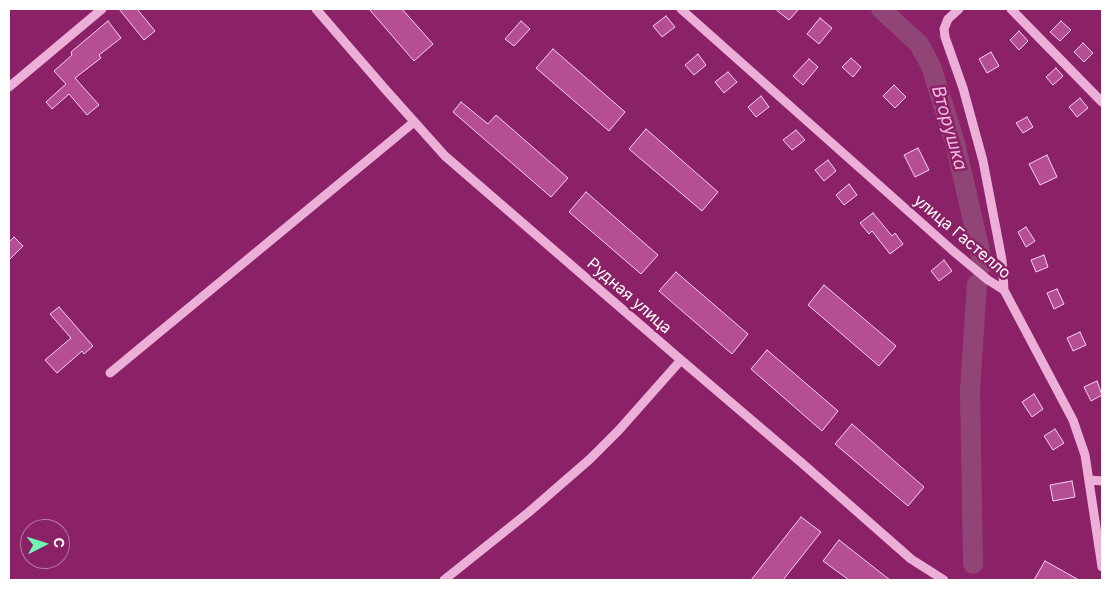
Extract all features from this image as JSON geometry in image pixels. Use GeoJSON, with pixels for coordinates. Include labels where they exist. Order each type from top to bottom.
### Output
{"type":"FeatureCollection","features":[{"type":"Feature","properties":{"kind":"street"},"geometry":{"type":"LineString","coordinates":[[9,87],[102,9]]}},
{"type":"Feature","properties":{"kind":"street","name":"Рудная улица"},"geometry":{"type":"LineString","coordinates":[[316,9],[445,156],[803,464],[911,560],[944,580]]}},
{"type":"Feature","properties":{"kind":"street","name":"улица Гастелло"},"geometry":{"type":"LineString","coordinates":[[680,9],[952,250],[988,280],[1004,290],[1073,420],[1086,455],[1102,567]]}},
{"type":"Feature","properties":{"kind":"street"},"geometry":{"type":"LineString","coordinates":[[959,9],[948,19],[944,29],[944,37],[963,88],[982,161],[1002,260],[1004,290]]}},
{"type":"Feature","properties":{"kind":"street"},"geometry":{"type":"LineString","coordinates":[[1011,9],[1102,102]]}},
{"type":"Feature","properties":{"kind":"street"},"geometry":{"type":"LineString","coordinates":[[110,373],[414,122]]}},
{"type":"Feature","properties":{"kind":"street"},"geometry":{"type":"LineString","coordinates":[[444,580],[529,512],[590,459],[680,360]]}},
{"type":"Feature","properties":{"kind":"street"},"geometry":{"type":"LineString","coordinates":[[1090,480],[1102,480]]}},
{"type":"Feature","properties":{"kind":"building"},"geometry":{"type":"Polygon","coordinates":[[[119,9],[137,9],[155,31],[144,40],[119,9]]]}},
{"type":"Feature","properties":{"kind":"building"},"geometry":{"type":"Polygon","coordinates":[[[369,9],[402,9],[433,44],[414,61],[369,9]]]}},
{"type":"Feature","properties":{"kind":"building"},"geometry":{"type":"Polygon","coordinates":[[[775,9],[799,9],[789,20],[775,9]]]}},
{"type":"Feature","properties":{"kind":"building"},"geometry":{"type":"Polygon","coordinates":[[[666,16],[675,27],[662,37],[653,26],[666,16]]]}},
{"type":"Feature","properties":{"kind":"building"},"geometry":{"type":"Polygon","coordinates":[[[820,18],[832,28],[819,44],[807,34],[820,18]]]}},
{"type":"Feature","properties":{"kind":"building"},"geometry":{"type":"Polygon","coordinates":[[[108,21],[121,38],[99,55],[101,58],[75,78],[99,105],[87,115],[69,94],[52,109],[46,102],[66,84],[54,71],[72,55],[71,52],[108,21]]]}},
{"type":"Feature","properties":{"kind":"building"},"geometry":{"type":"Polygon","coordinates":[[[521,21],[530,29],[514,46],[505,39],[521,21]]]}},
{"type":"Feature","properties":{"kind":"building"},"geometry":{"type":"Polygon","coordinates":[[[1061,21],[1071,30],[1060,41],[1050,32],[1061,21]]]}},
{"type":"Feature","properties":{"kind":"building"},"geometry":{"type":"Polygon","coordinates":[[[1019,31],[1028,41],[1019,50],[1010,40],[1019,31]]]}},
{"type":"Feature","properties":{"kind":"building"},"geometry":{"type":"Polygon","coordinates":[[[1083,43],[1093,53],[1084,62],[1074,52],[1083,43]]]}},
{"type":"Feature","properties":{"kind":"building"},"geometry":{"type":"Polygon","coordinates":[[[553,49],[625,112],[609,131],[536,68],[553,49]]]}},
{"type":"Feature","properties":{"kind":"building"},"geometry":{"type":"Polygon","coordinates":[[[991,52],[999,66],[987,73],[979,59],[991,52]]]}},
{"type":"Feature","properties":{"kind":"building"},"geometry":{"type":"Polygon","coordinates":[[[698,54],[706,65],[694,75],[685,65],[698,54]]]}},
{"type":"Feature","properties":{"kind":"building"},"geometry":{"type":"Polygon","coordinates":[[[851,58],[861,67],[853,77],[842,67],[851,58]]]}},
{"type":"Feature","properties":{"kind":"building"},"geometry":{"type":"Polygon","coordinates":[[[809,59],[818,67],[803,85],[793,76],[809,59]]]}},
{"type":"Feature","properties":{"kind":"building"},"geometry":{"type":"Polygon","coordinates":[[[1056,68],[1063,76],[1053,85],[1046,77],[1056,68]]]}},
{"type":"Feature","properties":{"kind":"building"},"geometry":{"type":"Polygon","coordinates":[[[728,72],[737,82],[724,93],[715,82],[728,72]]]}},
{"type":"Feature","properties":{"kind":"building"},"geometry":{"type":"Polygon","coordinates":[[[894,85],[906,97],[895,108],[883,96],[894,85]]]}},
{"type":"Feature","properties":{"kind":"building"},"geometry":{"type":"Polygon","coordinates":[[[761,96],[769,107],[756,117],[748,107],[761,96]]]}},
{"type":"Feature","properties":{"kind":"building"},"geometry":{"type":"Polygon","coordinates":[[[1080,98],[1088,108],[1077,117],[1069,107],[1080,98]]]}},
{"type":"Feature","properties":{"kind":"building"},"geometry":{"type":"Polygon","coordinates":[[[461,102],[488,124],[496,115],[568,178],[551,197],[453,112],[461,102]]]}},
{"type":"Feature","properties":{"kind":"building"},"geometry":{"type":"Polygon","coordinates":[[[1027,117],[1033,127],[1023,133],[1016,123],[1027,117]]]}},
{"type":"Feature","properties":{"kind":"building"},"geometry":{"type":"Polygon","coordinates":[[[646,129],[718,192],[702,211],[629,149],[646,129]]]}},
{"type":"Feature","properties":{"kind":"building"},"geometry":{"type":"Polygon","coordinates":[[[796,130],[805,140],[792,150],[783,140],[796,130]]]}},
{"type":"Feature","properties":{"kind":"building"},"geometry":{"type":"Polygon","coordinates":[[[918,148],[929,170],[915,177],[904,155],[918,148]]]}},
{"type":"Feature","properties":{"kind":"building"},"geometry":{"type":"Polygon","coordinates":[[[1047,155],[1057,177],[1040,185],[1029,164],[1047,155]]]}},
{"type":"Feature","properties":{"kind":"building"},"geometry":{"type":"Polygon","coordinates":[[[828,160],[836,171],[824,181],[815,170],[828,160]]]}},
{"type":"Feature","properties":{"kind":"building"},"geometry":{"type":"Polygon","coordinates":[[[849,184],[857,195],[844,205],[836,195],[849,184]]]}},
{"type":"Feature","properties":{"kind":"building"},"geometry":{"type":"Polygon","coordinates":[[[586,192],[658,255],[641,274],[569,212],[586,192]]]}},
{"type":"Feature","properties":{"kind":"building"},"geometry":{"type":"Polygon","coordinates":[[[873,213],[892,236],[895,233],[903,244],[890,254],[872,231],[869,234],[860,223],[873,213]]]}},
{"type":"Feature","properties":{"kind":"building"},"geometry":{"type":"Polygon","coordinates":[[[1026,227],[1035,241],[1026,247],[1018,232],[1026,227]]]}},
{"type":"Feature","properties":{"kind":"building"},"geometry":{"type":"Polygon","coordinates":[[[14,237],[23,246],[9,260],[9,242],[14,237]]]}},
{"type":"Feature","properties":{"kind":"building"},"geometry":{"type":"Polygon","coordinates":[[[1044,255],[1048,267],[1036,272],[1031,260],[1044,255]]]}},
{"type":"Feature","properties":{"kind":"building"},"geometry":{"type":"Polygon","coordinates":[[[944,260],[952,271],[939,281],[931,271],[944,260]]]}},
{"type":"Feature","properties":{"kind":"building"},"geometry":{"type":"Polygon","coordinates":[[[676,272],[748,334],[732,354],[659,291],[676,272]]]}},
{"type":"Feature","properties":{"kind":"building"},"geometry":{"type":"Polygon","coordinates":[[[824,285],[896,346],[879,366],[808,305],[824,285]]]}},
{"type":"Feature","properties":{"kind":"building"},"geometry":{"type":"Polygon","coordinates":[[[1057,289],[1064,304],[1054,309],[1047,293],[1057,289]]]}},
{"type":"Feature","properties":{"kind":"building"},"geometry":{"type":"Polygon","coordinates":[[[59,307],[93,346],[84,354],[82,351],[57,373],[45,360],[71,338],[50,314],[59,307]]]}},
{"type":"Feature","properties":{"kind":"building"},"geometry":{"type":"Polygon","coordinates":[[[1080,332],[1086,345],[1073,351],[1067,338],[1080,332]]]}},
{"type":"Feature","properties":{"kind":"building"},"geometry":{"type":"Polygon","coordinates":[[[767,350],[838,411],[822,431],[751,369],[767,350]]]}},
{"type":"Feature","properties":{"kind":"building"},"geometry":{"type":"Polygon","coordinates":[[[1097,381],[1102,395],[1091,401],[1084,387],[1097,381]]]}},
{"type":"Feature","properties":{"kind":"building"},"geometry":{"type":"Polygon","coordinates":[[[1034,394],[1043,409],[1032,417],[1022,402],[1034,394]]]}},
{"type":"Feature","properties":{"kind":"building"},"geometry":{"type":"Polygon","coordinates":[[[852,424],[924,487],[908,506],[835,444],[852,424]]]}},
{"type":"Feature","properties":{"kind":"building"},"geometry":{"type":"Polygon","coordinates":[[[1055,429],[1064,443],[1053,450],[1044,436],[1055,429]]]}},
{"type":"Feature","properties":{"kind":"building"},"geometry":{"type":"Polygon","coordinates":[[[1072,481],[1075,497],[1053,501],[1050,485],[1072,481]]]}},
{"type":"Feature","properties":{"kind":"building"},"geometry":{"type":"Polygon","coordinates":[[[801,517],[821,532],[783,580],[751,580],[801,517]]]}},
{"type":"Feature","properties":{"kind":"building"},"geometry":{"type":"Polygon","coordinates":[[[839,540],[890,580],[849,580],[823,561],[839,540]]]}},
{"type":"Feature","properties":{"kind":"building"},"geometry":{"type":"Polygon","coordinates":[[[1045,561],[1079,580],[1034,580],[1045,561]]]}},
{"type":"Feature","properties":{"kind":"waterway","name":"Вторушка"},"geometry":{"type":"LineString","coordinates":[[881,9],[919,44],[931,66],[955,143],[983,264]]}},
{"type":"Feature","properties":{"kind":"waterway","name":"Вторушка"},"geometry":{"type":"LineString","coordinates":[[973,564],[970,390],[977,284]]}}]}
